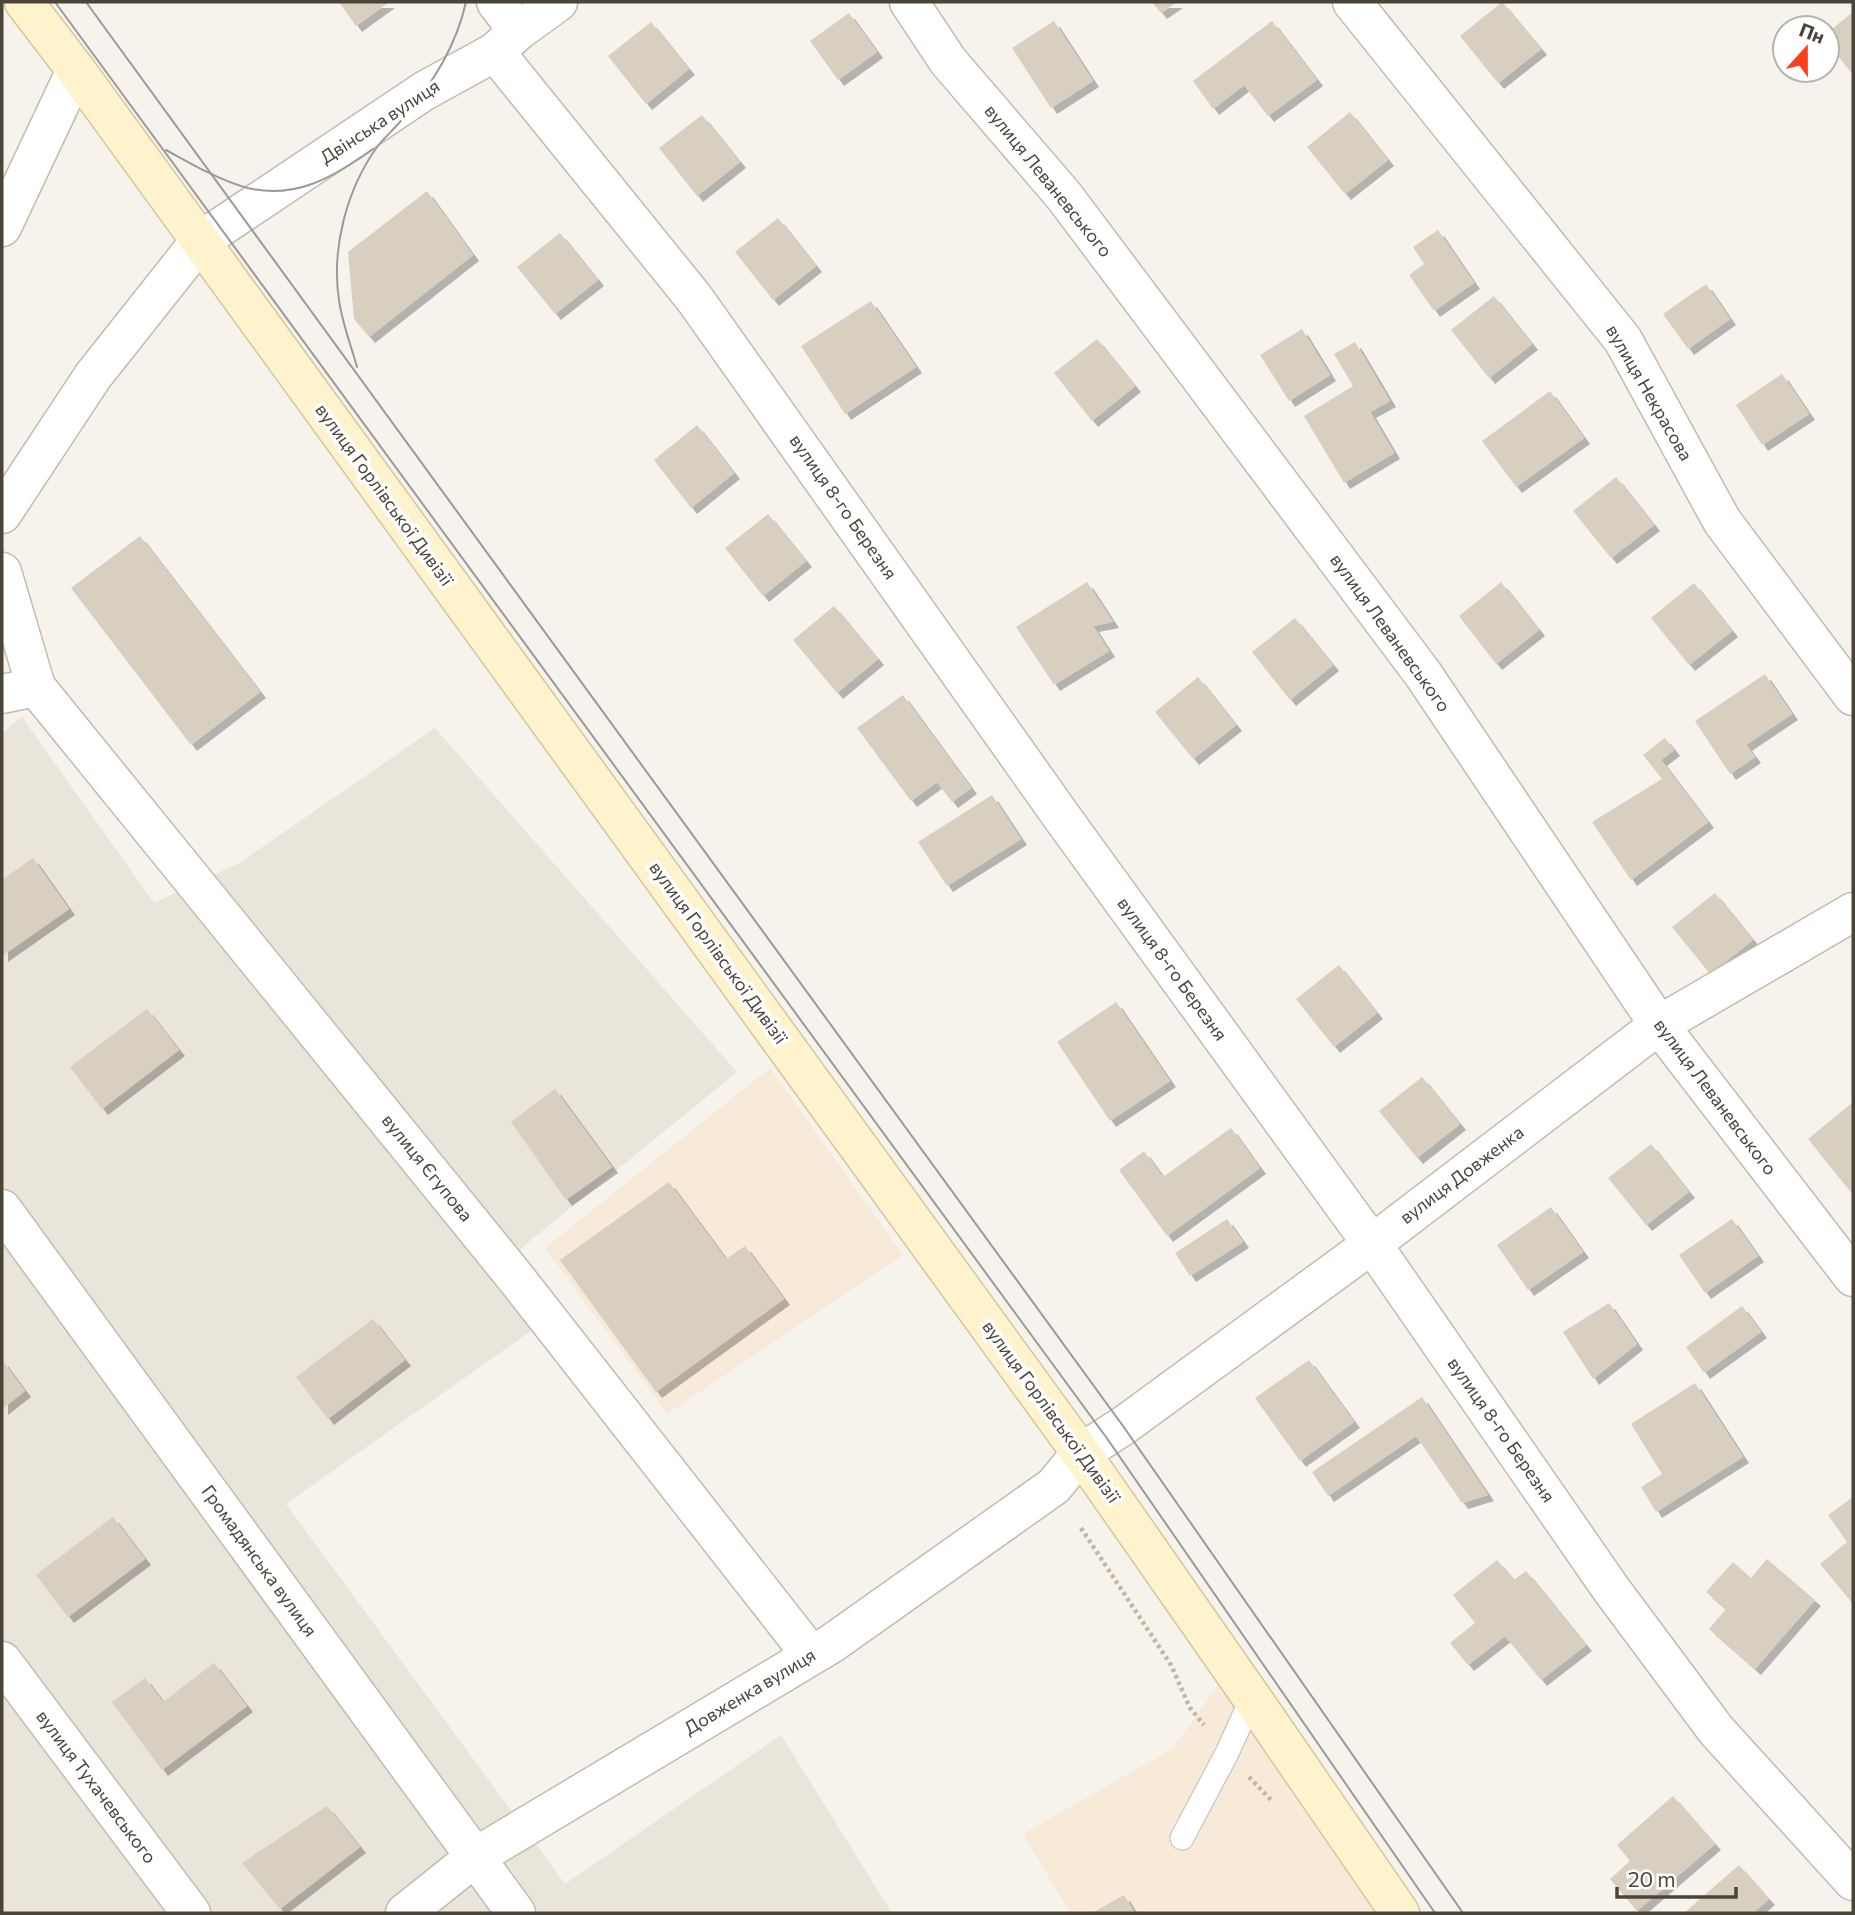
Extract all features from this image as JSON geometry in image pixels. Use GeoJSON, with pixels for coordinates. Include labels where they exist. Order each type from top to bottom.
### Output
{"type":"FeatureCollection","features":[{"type":"Feature","properties":{"kind":"main road","name":"вулиця Горлівської Дивізії"},"geometry":{"type":"LineString","coordinates":[[24,2],[1081,1453],[1399,1913]]}},
{"type":"Feature","properties":{"kind":"street","name":"Двінська вулиця"},"geometry":{"type":"LineString","coordinates":[[2,514],[93,376],[200,241],[424,91],[503,28],[558,2]]}},
{"type":"Feature","properties":{"kind":"street","name":"вулиця Леваневського"},"geometry":{"type":"LineString","coordinates":[[909,2],[948,61],[1064,196],[1423,674],[1659,1025],[1853,1277]]}},
{"type":"Feature","properties":{"kind":"street","name":"вулиця Некрасова"},"geometry":{"type":"LineString","coordinates":[[1352,2],[1623,340],[1722,521],[1853,696]]}},
{"type":"Feature","properties":{"kind":"street","name":"вулиця 8-го Березня"},"geometry":{"type":"LineString","coordinates":[[503,28],[1064,820],[1372,1244],[1611,1589],[1716,1730],[1853,1881]]}},
{"type":"Feature","properties":{"kind":"street"},"geometry":{"type":"LineString","coordinates":[[2,227],[76,70]]}},
{"type":"Feature","properties":{"kind":"street"},"geometry":{"type":"LineString","coordinates":[[2,572],[19,690]]}},
{"type":"Feature","properties":{"kind":"street","name":"вулиця Єгупова"},"geometry":{"type":"LineString","coordinates":[[19,690],[515,1277],[811,1655]]}},
{"type":"Feature","properties":{"kind":"street","name":"вулиця Довженка"},"geometry":{"type":"LineString","coordinates":[[1081,1453],[1123,1426],[1372,1244],[1659,1025],[1853,912]]}},
{"type":"Feature","properties":{"kind":"street","name":"Громадянська вулиця"},"geometry":{"type":"LineString","coordinates":[[2,1209],[516,1913]]}},
{"type":"Feature","properties":{"kind":"street","name":"Довженка вулиця"},"geometry":{"type":"LineString","coordinates":[[405,1913],[475,1857],[831,1644],[1054,1486],[1081,1453]]}},
{"type":"Feature","properties":{"kind":"street","name":"вулиця Тухачевського"},"geometry":{"type":"LineString","coordinates":[[2,1661],[191,1913]]}},
{"type":"Feature","properties":{"kind":"lane"},"geometry":{"type":"LineString","coordinates":[[1182,1838],[1227,1753],[1252,1698]]}},
{"type":"Feature","properties":{"kind":"path"},"geometry":{"type":"LineString","coordinates":[[1054,1486],[1171,1665],[1189,1708],[1280,1811]]}},
{"type":"Feature","properties":{"kind":"shaded area"},"geometry":{"type":"Polygon","coordinates":[[[22,717],[154,903],[239,863],[435,728],[737,1072],[493,1271],[531,1331],[286,1504],[565,1884],[781,1735],[892,1913],[2,1913],[2,733],[22,717]]]}},
{"type":"Feature","properties":{"kind":"shaded area"},"geometry":{"type":"Polygon","coordinates":[[[770,1068],[903,1255],[667,1414],[545,1248],[770,1068]]]}},
{"type":"Feature","properties":{"kind":"shaded area"},"geometry":{"type":"Polygon","coordinates":[[[1223,1679],[1382,1913],[1070,1913],[1023,1834],[1172,1749],[1223,1679]]]}},
{"type":"Feature","properties":{"kind":"building"},"geometry":{"type":"Polygon","coordinates":[[[339,2],[389,2],[356,26],[339,2]]]}},
{"type":"Feature","properties":{"kind":"building"},"geometry":{"type":"Polygon","coordinates":[[[1152,2],[1177,2],[1161,13],[1152,2]]]}},
{"type":"Feature","properties":{"kind":"building"},"geometry":{"type":"Polygon","coordinates":[[[1502,2],[1541,49],[1498,83],[1460,36],[1502,2]]]}},
{"type":"Feature","properties":{"kind":"building"},"geometry":{"type":"Polygon","coordinates":[[[1853,12],[1853,75],[1841,60],[1841,22],[1853,12]]]}},
{"type":"Feature","properties":{"kind":"building"},"geometry":{"type":"Polygon","coordinates":[[[849,13],[877,52],[838,80],[810,41],[849,13]]]}},
{"type":"Feature","properties":{"kind":"building"},"geometry":{"type":"Polygon","coordinates":[[[1054,21],[1093,81],[1051,108],[1012,48],[1054,21]]]}},
{"type":"Feature","properties":{"kind":"building"},"geometry":{"type":"Polygon","coordinates":[[[1272,21],[1317,80],[1268,116],[1244,85],[1213,109],[1193,81],[1272,21]]]}},
{"type":"Feature","properties":{"kind":"building"},"geometry":{"type":"Polygon","coordinates":[[[651,22],[689,69],[646,104],[608,56],[651,22]]]}},
{"type":"Feature","properties":{"kind":"building"},"geometry":{"type":"Polygon","coordinates":[[[1350,112],[1388,160],[1345,194],[1307,147],[1350,112]]]}},
{"type":"Feature","properties":{"kind":"building"},"geometry":{"type":"Polygon","coordinates":[[[702,115],[740,162],[697,196],[659,148],[702,115]]]}},
{"type":"Feature","properties":{"kind":"building"},"geometry":{"type":"Polygon","coordinates":[[[427,191],[473,255],[369,337],[354,319],[348,252],[427,191]]]}},
{"type":"Feature","properties":{"kind":"building"},"geometry":{"type":"Polygon","coordinates":[[[778,218],[816,266],[773,300],[735,252],[778,218]]]}},
{"type":"Feature","properties":{"kind":"building"},"geometry":{"type":"Polygon","coordinates":[[[1438,230],[1474,283],[1434,311],[1409,275],[1424,264],[1413,247],[1438,230]]]}},
{"type":"Feature","properties":{"kind":"building"},"geometry":{"type":"Polygon","coordinates":[[[560,233],[598,280],[555,314],[517,267],[560,233]]]}},
{"type":"Feature","properties":{"kind":"building"},"geometry":{"type":"Polygon","coordinates":[[[1706,284],[1730,319],[1688,349],[1663,314],[1706,284]]]}},
{"type":"Feature","properties":{"kind":"building"},"geometry":{"type":"Polygon","coordinates":[[[1494,296],[1532,344],[1489,378],[1451,330],[1494,296]]]}},
{"type":"Feature","properties":{"kind":"building"},"geometry":{"type":"Polygon","coordinates":[[[871,301],[916,367],[845,414],[801,346],[871,301]]]}},
{"type":"Feature","properties":{"kind":"building"},"geometry":{"type":"Polygon","coordinates":[[[1302,329],[1330,375],[1289,401],[1260,355],[1302,329]]]}},
{"type":"Feature","properties":{"kind":"building"},"geometry":{"type":"Polygon","coordinates":[[[1097,339],[1135,386],[1092,421],[1054,373],[1097,339]]]}},
{"type":"Feature","properties":{"kind":"building"},"geometry":{"type":"Polygon","coordinates":[[[1355,342],[1390,401],[1370,412],[1394,453],[1344,483],[1304,416],[1353,386],[1334,354],[1355,342]]]}},
{"type":"Feature","properties":{"kind":"building"},"geometry":{"type":"Polygon","coordinates":[[[1782,374],[1809,414],[1762,445],[1736,405],[1782,374]]]}},
{"type":"Feature","properties":{"kind":"building"},"geometry":{"type":"Polygon","coordinates":[[[1550,391],[1584,438],[1516,487],[1482,441],[1550,391]]]}},
{"type":"Feature","properties":{"kind":"building"},"geometry":{"type":"Polygon","coordinates":[[[697,425],[734,473],[691,508],[654,460],[697,425]]]}},
{"type":"Feature","properties":{"kind":"building"},"geometry":{"type":"Polygon","coordinates":[[[1616,477],[1654,525],[1611,558],[1573,511],[1616,477]]]}},
{"type":"Feature","properties":{"kind":"building"},"geometry":{"type":"Polygon","coordinates":[[[768,514],[806,561],[763,596],[725,548],[768,514]]]}},
{"type":"Feature","properties":{"kind":"building"},"geometry":{"type":"Polygon","coordinates":[[[140,536],[260,692],[191,745],[71,588],[140,536]]]}},
{"type":"Feature","properties":{"kind":"building"},"geometry":{"type":"Polygon","coordinates":[[[1087,582],[1113,622],[1093,626],[1109,651],[1054,685],[1016,627],[1087,582]]]}},
{"type":"Feature","properties":{"kind":"building"},"geometry":{"type":"Polygon","coordinates":[[[1501,582],[1539,630],[1496,664],[1459,616],[1501,582]]]}},
{"type":"Feature","properties":{"kind":"building"},"geometry":{"type":"Polygon","coordinates":[[[1694,583],[1732,631],[1689,665],[1651,618],[1694,583]]]}},
{"type":"Feature","properties":{"kind":"building"},"geometry":{"type":"Polygon","coordinates":[[[834,606],[878,659],[837,693],[793,640],[834,606]]]}},
{"type":"Feature","properties":{"kind":"building"},"geometry":{"type":"Polygon","coordinates":[[[1295,618],[1333,665],[1290,700],[1252,652],[1295,618]]]}},
{"type":"Feature","properties":{"kind":"building"},"geometry":{"type":"Polygon","coordinates":[[[1765,674],[1792,714],[1746,745],[1755,757],[1730,774],[1695,721],[1765,674]]]}},
{"type":"Feature","properties":{"kind":"building"},"geometry":{"type":"Polygon","coordinates":[[[1198,677],[1236,725],[1193,759],[1155,712],[1198,677]]]}},
{"type":"Feature","properties":{"kind":"building"},"geometry":{"type":"Polygon","coordinates":[[[903,695],[971,788],[952,802],[937,782],[911,801],[857,728],[903,695]]]}},
{"type":"Feature","properties":{"kind":"building"},"geometry":{"type":"Polygon","coordinates":[[[1665,738],[1674,750],[1661,760],[1708,822],[1631,880],[1592,822],[1662,779],[1643,755],[1665,738]]]}},
{"type":"Feature","properties":{"kind":"building"},"geometry":{"type":"Polygon","coordinates":[[[992,795],[1021,839],[947,886],[918,842],[992,795]]]}},
{"type":"Feature","properties":{"kind":"building"},"geometry":{"type":"Polygon","coordinates":[[[33,858],[69,909],[2,956],[2,880],[33,858]]]}},
{"type":"Feature","properties":{"kind":"building"},"geometry":{"type":"Polygon","coordinates":[[[1715,893],[1753,940],[1710,974],[1672,927],[1715,893]]]}},
{"type":"Feature","properties":{"kind":"building"},"geometry":{"type":"Polygon","coordinates":[[[1339,965],[1377,1013],[1334,1047],[1296,999],[1339,965]]]}},
{"type":"Feature","properties":{"kind":"building"},"geometry":{"type":"Polygon","coordinates":[[[1116,1002],[1170,1081],[1110,1121],[1057,1042],[1116,1002]]]}},
{"type":"Feature","properties":{"kind":"building"},"geometry":{"type":"Polygon","coordinates":[[[147,1009],[179,1050],[102,1109],[70,1067],[147,1009]]]}},
{"type":"Feature","properties":{"kind":"building"},"geometry":{"type":"Polygon","coordinates":[[[1422,1077],[1460,1124],[1417,1158],[1379,1111],[1422,1077]]]}},
{"type":"Feature","properties":{"kind":"building"},"geometry":{"type":"Polygon","coordinates":[[[555,1089],[612,1167],[566,1200],[511,1122],[555,1089]]]}},
{"type":"Feature","properties":{"kind":"building"},"geometry":{"type":"Polygon","coordinates":[[[1853,1102],[1853,1195],[1808,1139],[1853,1102]]]}},
{"type":"Feature","properties":{"kind":"building"},"geometry":{"type":"Polygon","coordinates":[[[1231,1128],[1260,1168],[1167,1236],[1119,1170],[1144,1151],[1163,1177],[1231,1128]]]}},
{"type":"Feature","properties":{"kind":"building"},"geometry":{"type":"Polygon","coordinates":[[[1651,1144],[1689,1192],[1646,1225],[1608,1178],[1651,1144]]]}},
{"type":"Feature","properties":{"kind":"building"},"geometry":{"type":"Polygon","coordinates":[[[669,1182],[726,1259],[745,1246],[784,1299],[656,1392],[560,1260],[669,1182]]]}},
{"type":"Feature","properties":{"kind":"building"},"geometry":{"type":"Polygon","coordinates":[[[1551,1207],[1583,1252],[1528,1290],[1497,1245],[1551,1207]]]}},
{"type":"Feature","properties":{"kind":"building"},"geometry":{"type":"Polygon","coordinates":[[[1227,1219],[1243,1242],[1190,1276],[1175,1253],[1227,1219]]]}},
{"type":"Feature","properties":{"kind":"building"},"geometry":{"type":"Polygon","coordinates":[[[1732,1219],[1758,1256],[1705,1293],[1679,1255],[1732,1219]]]}},
{"type":"Feature","properties":{"kind":"building"},"geometry":{"type":"Polygon","coordinates":[[[1609,1303],[1637,1344],[1593,1379],[1563,1332],[1609,1303]]]}},
{"type":"Feature","properties":{"kind":"building"},"geometry":{"type":"Polygon","coordinates":[[[1742,1306],[1761,1332],[1704,1373],[1686,1347],[1742,1306]]]}},
{"type":"Feature","properties":{"kind":"building"},"geometry":{"type":"Polygon","coordinates":[[[373,1319],[405,1360],[328,1419],[296,1377],[373,1319]]]}},
{"type":"Feature","properties":{"kind":"building"},"geometry":{"type":"Polygon","coordinates":[[[2,1360],[25,1391],[2,1409],[2,1360]]]}},
{"type":"Feature","properties":{"kind":"building"},"geometry":{"type":"Polygon","coordinates":[[[1309,1360],[1354,1422],[1300,1461],[1255,1398],[1309,1360]]]}},
{"type":"Feature","properties":{"kind":"building"},"geometry":{"type":"Polygon","coordinates":[[[1695,1383],[1743,1457],[1656,1512],[1641,1487],[1662,1474],[1631,1424],[1695,1383]]]}},
{"type":"Feature","properties":{"kind":"building"},"geometry":{"type":"Polygon","coordinates":[[[1422,1397],[1488,1495],[1462,1503],[1416,1436],[1328,1496],[1312,1472],[1422,1397]]]}},
{"type":"Feature","properties":{"kind":"building"},"geometry":{"type":"Polygon","coordinates":[[[1853,1497],[1853,1604],[1820,1564],[1847,1542],[1828,1515],[1853,1497]]]}},
{"type":"Feature","properties":{"kind":"building"},"geometry":{"type":"Polygon","coordinates":[[[113,1517],[145,1559],[68,1617],[36,1575],[113,1517]]]}},
{"type":"Feature","properties":{"kind":"building"},"geometry":{"type":"Polygon","coordinates":[[[1767,1559],[1815,1600],[1755,1669],[1709,1629],[1726,1609],[1706,1592],[1733,1562],[1751,1578],[1767,1559]]]}},
{"type":"Feature","properties":{"kind":"building"},"geometry":{"type":"Polygon","coordinates":[[[1497,1560],[1514,1580],[1526,1571],[1586,1645],[1541,1680],[1505,1636],[1468,1665],[1450,1643],[1475,1623],[1453,1595],[1497,1560]]]}},
{"type":"Feature","properties":{"kind":"building"},"geometry":{"type":"Polygon","coordinates":[[[214,1663],[247,1706],[162,1770],[112,1702],[145,1678],[163,1702],[214,1663]]]}},
{"type":"Feature","properties":{"kind":"building"},"geometry":{"type":"Polygon","coordinates":[[[1673,1796],[1715,1844],[1637,1911],[1610,1879],[1630,1861],[1617,1845],[1673,1796]]]}},
{"type":"Feature","properties":{"kind":"building"},"geometry":{"type":"Polygon","coordinates":[[[327,1806],[360,1847],[280,1909],[242,1863],[327,1806]]]}},
{"type":"Feature","properties":{"kind":"building"},"geometry":{"type":"Polygon","coordinates":[[[1739,1865],[1769,1899],[1753,1913],[1684,1913],[1739,1865]]]}},
{"type":"Feature","properties":{"kind":"building"},"geometry":{"type":"Polygon","coordinates":[[[1124,1895],[1135,1913],[1092,1913],[1124,1895]]]}},
{"type":"Feature","properties":{"kind":"tram line"},"geometry":{"type":"LineString","coordinates":[[55,2],[1106,1437],[1435,1913]]}},
{"type":"Feature","properties":{"kind":"tram line"},"geometry":{"type":"LineString","coordinates":[[86,2],[1123,1426],[1463,1913]]}},
{"type":"Feature","properties":{"kind":"tram line"},"geometry":{"type":"LineString","coordinates":[[357,367],[342,317],[337,280],[337,260],[344,220],[357,181],[366,164],[377,147],[421,96],[449,51],[466,2]]}},
{"type":"Feature","properties":{"kind":"tram line"},"geometry":{"type":"LineString","coordinates":[[166,150],[234,184],[262,191],[280,191],[313,184],[343,169],[373,149]]}}]}
